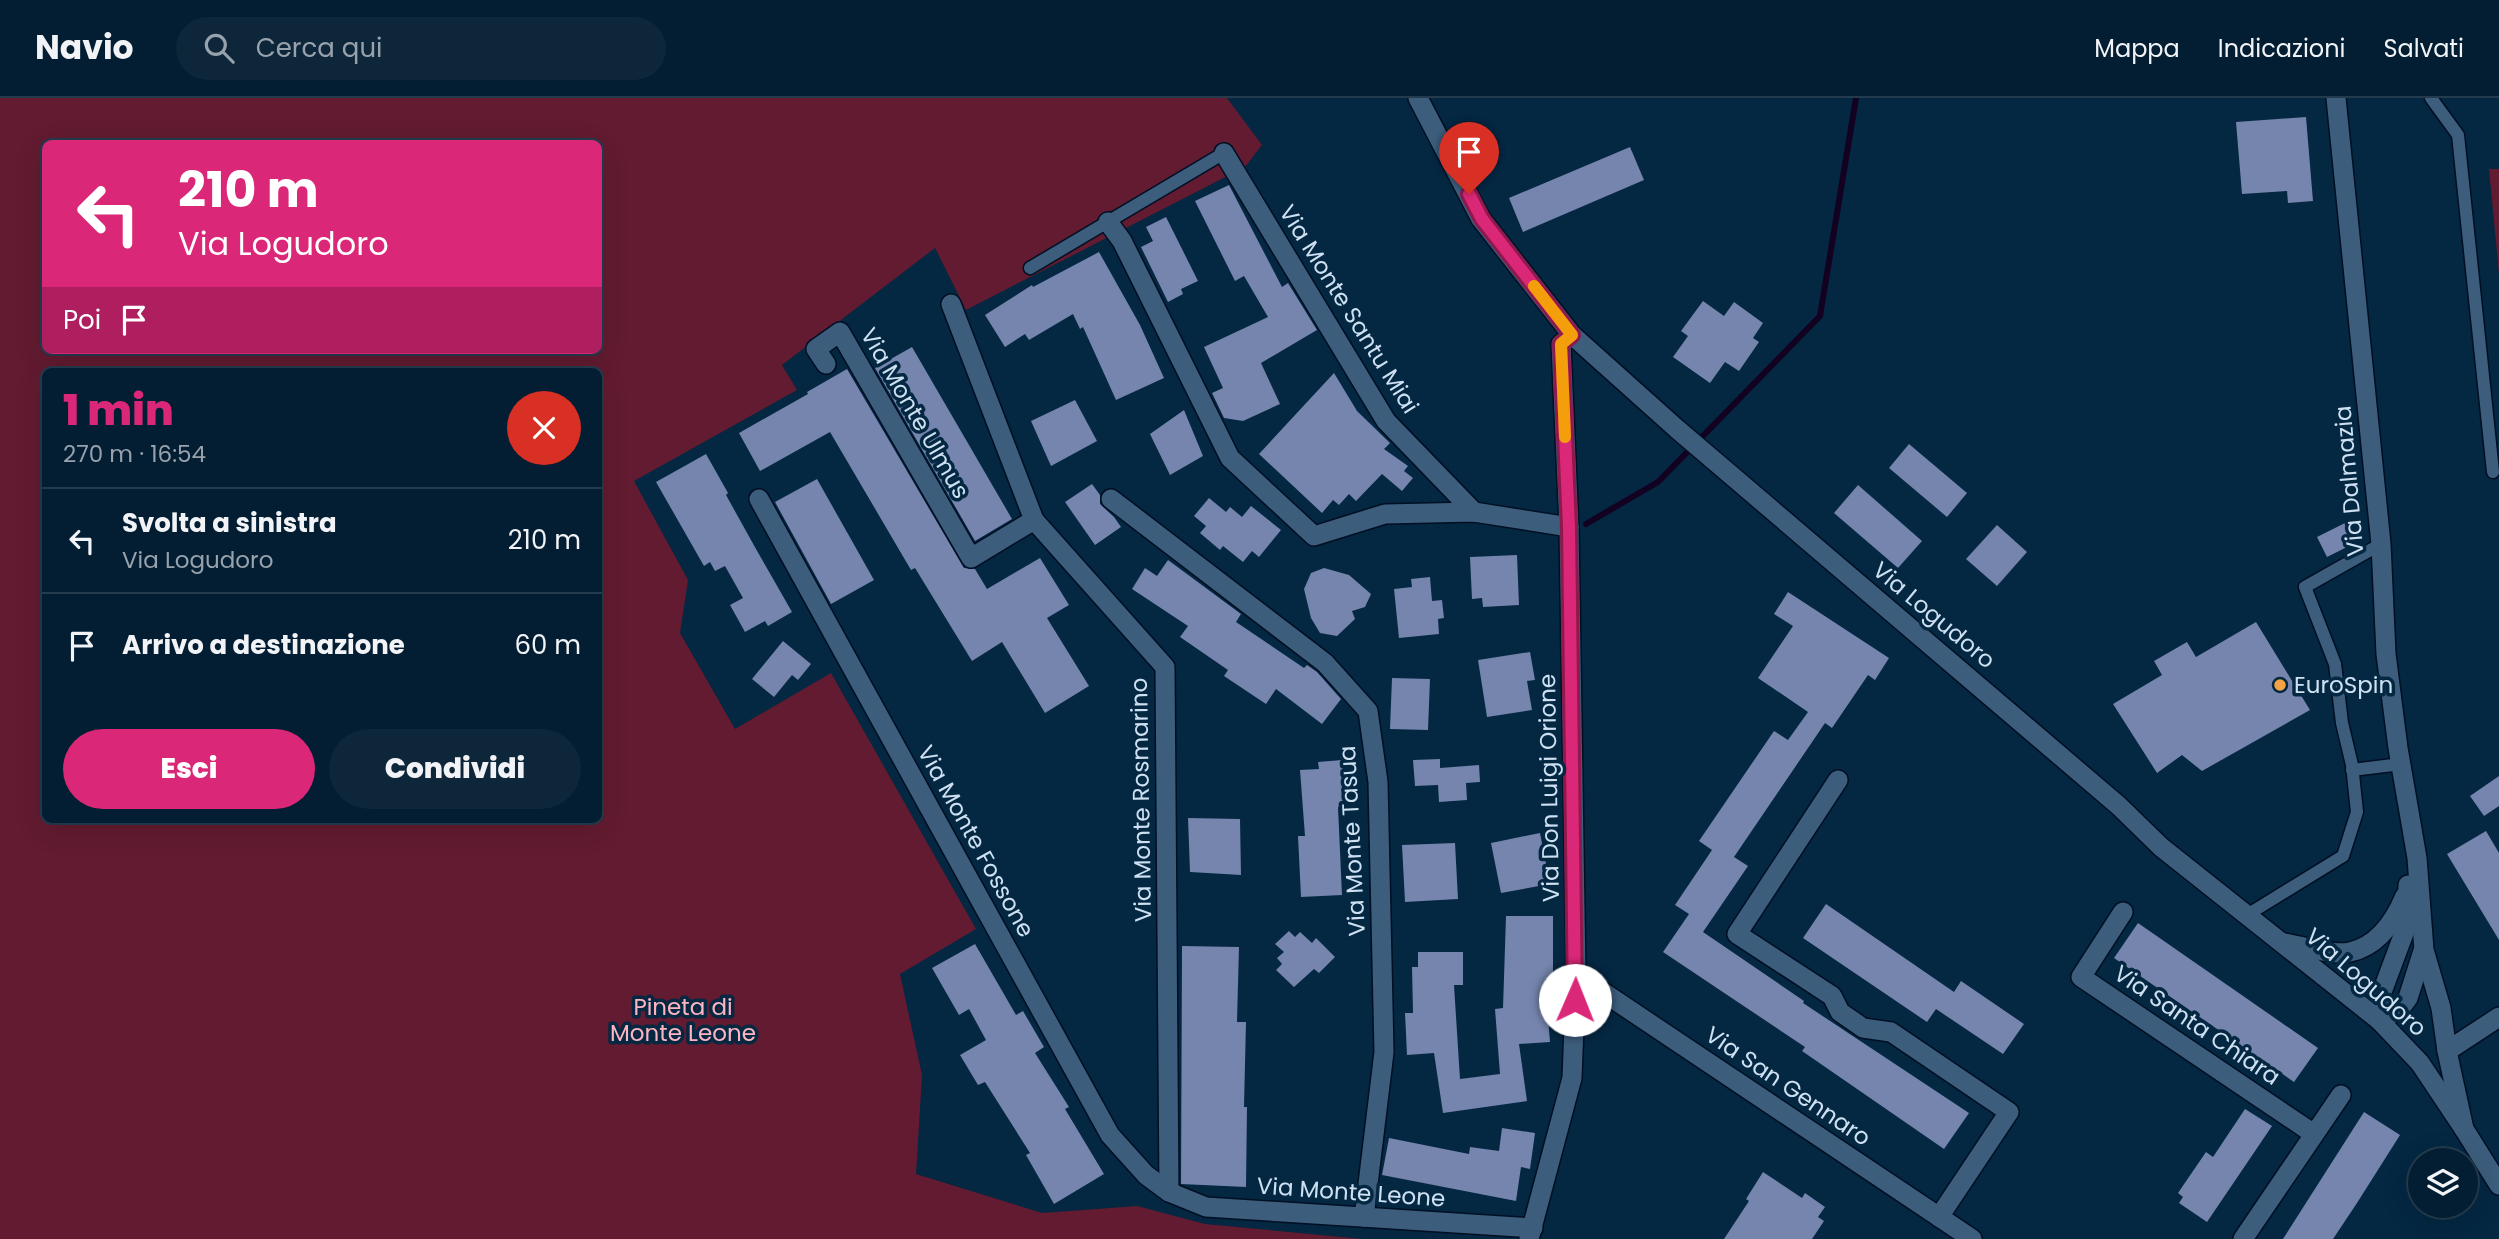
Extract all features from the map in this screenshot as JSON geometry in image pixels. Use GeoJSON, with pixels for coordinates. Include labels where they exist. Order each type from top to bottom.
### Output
{"type":"FeatureCollection","features":[{"type":"Feature","properties":{"kind":"street","name":"Via Logudoro"},"geometry":{"type":"LineString","coordinates":[[1418,98],[1482,219],[1572,335],[1677,429],[2090,781],[2161,847],[2379,1020],[2420,1063],[2464,1129]]}},
{"type":"Feature","properties":{"kind":"street","name":"Via Dalmazia"},"geometry":{"type":"LineString","coordinates":[[2336,98],[2381,544],[2386,654],[2400,764],[2417,858],[2424,950],[2441,1008],[2447,1051],[2464,1129],[2499,1185]]}},
{"type":"Feature","properties":{"kind":"street","name":"Via Monte Santu Miai"},"geometry":{"type":"LineString","coordinates":[[1224,153],[1386,421],[1474,512]]}},
{"type":"Feature","properties":{"kind":"street"},"geometry":{"type":"LineString","coordinates":[[1108,222],[1122,241],[1230,458],[1314,536],[1385,514],[1474,512],[1569,527]]}},
{"type":"Feature","properties":{"kind":"street","name":"Via Monte Rosmarino"},"geometry":{"type":"LineString","coordinates":[[951,304],[1034,520],[1165,667],[1169,1192]]}},
{"type":"Feature","properties":{"kind":"street","name":"Via Monte Ulmus"},"geometry":{"type":"LineString","coordinates":[[826,365],[816,349],[840,332],[971,558],[1034,520]]}},
{"type":"Feature","properties":{"kind":"street","name":"Via Don Luigi Orione"},"geometry":{"type":"LineString","coordinates":[[1531,1234],[1572,1078],[1576,974],[1569,527],[1561,344],[1572,335]]}},
{"type":"Feature","properties":{"kind":"street","name":"Via Monte Fossone"},"geometry":{"type":"LineString","coordinates":[[759,499],[1110,1135],[1146,1175],[1169,1192]]}},
{"type":"Feature","properties":{"kind":"street","name":"Via Monte Tasua"},"geometry":{"type":"LineString","coordinates":[[1111,499],[1325,663],[1368,711],[1378,782],[1384,1052],[1364,1217]]}},
{"type":"Feature","properties":{"kind":"street"},"geometry":{"type":"LineString","coordinates":[[1839,780],[1737,934],[1832,996],[1840,1012],[1863,1028],[1891,1032],[2009,1112],[1939,1217]]}},
{"type":"Feature","properties":{"kind":"street","name":"Via Dalmazia"},"geometry":{"type":"LineString","coordinates":[[2283,943],[2348,953],[2368,945],[2397,916],[2417,858]]}},
{"type":"Feature","properties":{"kind":"street","name":"Via Dalmazia"},"geometry":{"type":"LineString","coordinates":[[2379,1020],[2382,992],[2407,925],[2407,891]]}},
{"type":"Feature","properties":{"kind":"street","name":"Via Santa Chiara"},"geometry":{"type":"LineString","coordinates":[[2123,912],[2081,977],[2314,1133]]}},
{"type":"Feature","properties":{"kind":"street","name":"Via Dalmazia"},"geometry":{"type":"LineString","coordinates":[[2379,1020],[2399,1010],[2408,998],[2424,950]]}},
{"type":"Feature","properties":{"kind":"street","name":"Via San Gennaro"},"geometry":{"type":"LineString","coordinates":[[1576,974],[1972,1239]]}},
{"type":"Feature","properties":{"kind":"street"},"geometry":{"type":"LineString","coordinates":[[2447,1051],[2499,1017]]}},
{"type":"Feature","properties":{"kind":"street"},"geometry":{"type":"LineString","coordinates":[[2243,1239],[2341,1094]]}},
{"type":"Feature","properties":{"kind":"street","name":"Via Monte Leone"},"geometry":{"type":"LineString","coordinates":[[1169,1192],[1206,1207],[1364,1217],[1531,1234]]}},
{"type":"Feature","properties":{"kind":"lane"},"geometry":{"type":"LineString","coordinates":[[2431,98],[2458,135],[2493,472]]}},
{"type":"Feature","properties":{"kind":"lane"},"geometry":{"type":"LineString","coordinates":[[1030,268],[1224,153]]}},
{"type":"Feature","properties":{"kind":"lane"},"geometry":{"type":"LineString","coordinates":[[2246,915],[2343,856],[2357,811],[2352,770],[2342,723],[2335,664],[2305,587],[2381,544]]}},
{"type":"Feature","properties":{"kind":"lane"},"geometry":{"type":"LineString","coordinates":[[2352,770],[2400,764]]}},
{"type":"Feature","properties":{"kind":"green space","name":"Pineta di Monte Leone"},"geometry":{"type":"Polygon","coordinates":[[[0,98],[1227,98],[1262,145],[1245,167],[966,310],[935,248],[782,365],[797,390],[634,481],[688,580],[680,633],[735,729],[831,673],[976,929],[900,974],[922,1075],[916,1174],[1042,1213],[1137,1206],[1205,1224],[1363,1239],[0,1239],[0,98]]]}},
{"type":"Feature","properties":{"kind":"green space"},"geometry":{"type":"Polygon","coordinates":[[[2489,169],[2499,169],[2499,274],[2489,169]]]}},
{"type":"Feature","properties":{"kind":"building"},"geometry":{"type":"Polygon","coordinates":[[[2306,117],[2313,201],[2288,203],[2287,191],[2242,194],[2236,122],[2306,117]]]}},
{"type":"Feature","properties":{"kind":"building"},"geometry":{"type":"Polygon","coordinates":[[[1630,147],[1644,180],[1523,232],[1509,198],[1630,147]]]}},
{"type":"Feature","properties":{"kind":"building"},"geometry":{"type":"Polygon","coordinates":[[[1229,185],[1282,287],[1288,283],[1317,330],[1261,363],[1280,404],[1243,421],[1224,418],[1212,393],[1223,388],[1204,347],[1268,317],[1244,276],[1235,281],[1195,201],[1229,185]]]}},
{"type":"Feature","properties":{"kind":"building"},"geometry":{"type":"Polygon","coordinates":[[[1166,217],[1198,281],[1181,289],[1183,294],[1168,302],[1141,247],[1153,241],[1146,227],[1166,217]]]}},
{"type":"Feature","properties":{"kind":"building"},"geometry":{"type":"Polygon","coordinates":[[[1099,252],[1140,325],[1164,378],[1116,400],[1083,327],[1080,329],[1073,314],[1029,340],[1025,334],[1005,347],[985,315],[1032,285],[1033,287],[1099,252]]]}},
{"type":"Feature","properties":{"kind":"building"},"geometry":{"type":"Polygon","coordinates":[[[1703,301],[1724,316],[1734,302],[1763,323],[1753,338],[1759,342],[1739,371],[1725,362],[1710,383],[1673,357],[1688,336],[1681,331],[1703,301]]]}},
{"type":"Feature","properties":{"kind":"building"},"geometry":{"type":"Polygon","coordinates":[[[912,347],[1012,519],[975,541],[875,368],[912,347]]]}},
{"type":"Feature","properties":{"kind":"building"},"geometry":{"type":"Polygon","coordinates":[[[847,369],[964,568],[975,569],[987,589],[1040,558],[1069,605],[1047,618],[1089,686],[1045,713],[1002,642],[972,661],[915,568],[911,570],[830,432],[760,471],[739,433],[847,369]]]}},
{"type":"Feature","properties":{"kind":"building"},"geometry":{"type":"Polygon","coordinates":[[[1334,373],[1357,411],[1390,443],[1384,449],[1408,466],[1404,471],[1413,478],[1402,491],[1382,474],[1356,501],[1349,494],[1339,505],[1333,500],[1322,513],[1259,454],[1334,373]]]}},
{"type":"Feature","properties":{"kind":"building"},"geometry":{"type":"Polygon","coordinates":[[[1075,400],[1097,441],[1051,466],[1031,421],[1075,400]]]}},
{"type":"Feature","properties":{"kind":"building"},"geometry":{"type":"Polygon","coordinates":[[[1184,410],[1203,456],[1170,475],[1150,434],[1184,410]]]}},
{"type":"Feature","properties":{"kind":"building"},"geometry":{"type":"Polygon","coordinates":[[[1909,444],[1967,493],[1947,517],[1889,468],[1909,444]]]}},
{"type":"Feature","properties":{"kind":"building"},"geometry":{"type":"Polygon","coordinates":[[[706,454],[792,612],[768,626],[765,621],[745,632],[730,605],[743,598],[725,566],[715,571],[710,562],[704,566],[656,482],[706,454]]]}},
{"type":"Feature","properties":{"kind":"building"},"geometry":{"type":"Polygon","coordinates":[[[817,479],[874,580],[831,604],[775,502],[817,479]]]}},
{"type":"Feature","properties":{"kind":"building"},"geometry":{"type":"Polygon","coordinates":[[[1092,484],[1100,495],[1100,504],[1121,527],[1095,545],[1065,502],[1092,484]]]}},
{"type":"Feature","properties":{"kind":"building"},"geometry":{"type":"Polygon","coordinates":[[[1858,485],[1922,541],[1898,568],[1834,513],[1858,485]]]}},
{"type":"Feature","properties":{"kind":"building"},"geometry":{"type":"Polygon","coordinates":[[[1209,498],[1226,512],[1230,507],[1242,517],[1251,506],[1281,530],[1259,557],[1252,551],[1243,562],[1223,546],[1220,550],[1200,533],[1206,526],[1194,516],[1209,498]]]}},
{"type":"Feature","properties":{"kind":"building"},"geometry":{"type":"Polygon","coordinates":[[[2349,521],[2359,541],[2327,557],[2317,537],[2349,521]]]}},
{"type":"Feature","properties":{"kind":"building"},"geometry":{"type":"Polygon","coordinates":[[[1997,525],[2027,552],[1997,586],[1966,559],[1997,525]]]}},
{"type":"Feature","properties":{"kind":"building"},"geometry":{"type":"Polygon","coordinates":[[[1517,555],[1519,605],[1483,607],[1482,598],[1472,599],[1470,557],[1517,555]]]}},
{"type":"Feature","properties":{"kind":"building"},"geometry":{"type":"Polygon","coordinates":[[[1168,560],[1241,614],[1236,622],[1304,668],[1307,665],[1317,672],[1341,699],[1322,724],[1276,689],[1266,704],[1224,676],[1228,670],[1180,637],[1188,626],[1132,589],[1145,568],[1157,576],[1168,560]]]}},
{"type":"Feature","properties":{"kind":"building"},"geometry":{"type":"Polygon","coordinates":[[[1324,568],[1349,575],[1371,594],[1365,607],[1352,611],[1355,619],[1337,636],[1320,633],[1311,618],[1304,589],[1311,573],[1324,568]]]}},
{"type":"Feature","properties":{"kind":"building"},"geometry":{"type":"Polygon","coordinates":[[[1430,577],[1432,601],[1442,600],[1444,618],[1438,619],[1439,634],[1399,638],[1394,589],[1412,587],[1411,579],[1430,577]]]}},
{"type":"Feature","properties":{"kind":"building"},"geometry":{"type":"Polygon","coordinates":[[[1788,592],[1889,658],[1875,680],[1868,675],[1832,728],[1825,723],[1734,857],[1748,866],[1703,932],[1804,1001],[1803,1003],[1969,1113],[1944,1149],[1802,1051],[1805,1047],[1663,952],[1689,914],[1675,905],[1712,850],[1699,841],[1774,731],[1788,740],[1808,712],[1758,678],[1793,626],[1774,614],[1788,592]]]}},
{"type":"Feature","properties":{"kind":"building"},"geometry":{"type":"Polygon","coordinates":[[[2256,622],[2310,710],[2202,771],[2182,755],[2157,773],[2113,704],[2162,675],[2154,661],[2187,642],[2196,657],[2256,622]]]}},
{"type":"Feature","properties":{"kind":"building"},"geometry":{"type":"Polygon","coordinates":[[[783,641],[811,664],[798,680],[792,675],[774,697],[752,679],[783,641]]]}},
{"type":"Feature","properties":{"kind":"building"},"geometry":{"type":"Polygon","coordinates":[[[1530,652],[1535,680],[1527,681],[1532,710],[1487,717],[1478,660],[1530,652]]]}},
{"type":"Feature","properties":{"kind":"building"},"geometry":{"type":"Polygon","coordinates":[[[1392,678],[1430,679],[1428,730],[1390,729],[1392,678]]]}},
{"type":"Feature","properties":{"kind":"building"},"geometry":{"type":"Polygon","coordinates":[[[1440,759],[1440,768],[1479,765],[1480,782],[1466,783],[1467,800],[1439,802],[1438,785],[1415,786],[1413,760],[1440,759]]]}},
{"type":"Feature","properties":{"kind":"building"},"geometry":{"type":"Polygon","coordinates":[[[1342,760],[1346,806],[1338,807],[1342,895],[1301,897],[1298,836],[1305,836],[1300,770],[1319,769],[1318,762],[1342,760]]]}},
{"type":"Feature","properties":{"kind":"building"},"geometry":{"type":"Polygon","coordinates":[[[2499,776],[2499,806],[2484,816],[2470,796],[2499,776]]]}},
{"type":"Feature","properties":{"kind":"building"},"geometry":{"type":"Polygon","coordinates":[[[1188,818],[1240,819],[1241,875],[1190,872],[1188,818]]]}},
{"type":"Feature","properties":{"kind":"building"},"geometry":{"type":"Polygon","coordinates":[[[2486,831],[2499,853],[2499,940],[2447,854],[2486,831]]]}},
{"type":"Feature","properties":{"kind":"building"},"geometry":{"type":"Polygon","coordinates":[[[1540,833],[1550,884],[1501,893],[1491,843],[1540,833]]]}},
{"type":"Feature","properties":{"kind":"building"},"geometry":{"type":"Polygon","coordinates":[[[1455,843],[1458,899],[1405,902],[1402,845],[1455,843]]]}},
{"type":"Feature","properties":{"kind":"building"},"geometry":{"type":"Polygon","coordinates":[[[1826,904],[1954,992],[1961,981],[2024,1024],[2003,1054],[1936,1009],[1927,1022],[1803,938],[1826,904]]]}},
{"type":"Feature","properties":{"kind":"building"},"geometry":{"type":"Polygon","coordinates":[[[1506,916],[1553,916],[1553,979],[1545,979],[1550,1042],[1519,1044],[1527,1101],[1443,1113],[1434,1053],[1407,1055],[1405,1013],[1413,1013],[1412,967],[1418,967],[1418,952],[1463,952],[1463,985],[1454,985],[1460,1079],[1500,1074],[1495,1009],[1503,1008],[1506,916]]]}},
{"type":"Feature","properties":{"kind":"building"},"geometry":{"type":"Polygon","coordinates":[[[2138,923],[2318,1048],[2294,1082],[2114,958],[2138,923]]]}},
{"type":"Feature","properties":{"kind":"building"},"geometry":{"type":"Polygon","coordinates":[[[1289,931],[1295,937],[1300,932],[1312,943],[1316,938],[1335,957],[1319,973],[1314,969],[1294,987],[1276,970],[1282,964],[1277,958],[1284,952],[1275,944],[1289,931]]]}},
{"type":"Feature","properties":{"kind":"building"},"geometry":{"type":"Polygon","coordinates":[[[975,944],[1016,1015],[1023,1011],[1044,1047],[1035,1053],[1069,1107],[1065,1109],[1104,1174],[1054,1204],[1026,1155],[1030,1153],[985,1082],[978,1085],[960,1055],[986,1040],[969,1009],[959,1015],[932,968],[975,944]]]}},
{"type":"Feature","properties":{"kind":"building"},"geometry":{"type":"Polygon","coordinates":[[[1182,946],[1239,947],[1237,1022],[1246,1022],[1246,1187],[1181,1184],[1182,946]]]}},
{"type":"Feature","properties":{"kind":"building"},"geometry":{"type":"Polygon","coordinates":[[[2245,1109],[2272,1126],[2207,1222],[2179,1203],[2183,1197],[2178,1193],[2206,1152],[2213,1157],[2245,1109]]]}},
{"type":"Feature","properties":{"kind":"building"},"geometry":{"type":"Polygon","coordinates":[[[2364,1112],[2400,1135],[2357,1203],[2333,1239],[2283,1239],[2364,1112]]]}},
{"type":"Feature","properties":{"kind":"building"},"geometry":{"type":"Polygon","coordinates":[[[1502,1128],[1535,1133],[1530,1169],[1521,1167],[1516,1201],[1382,1175],[1389,1138],[1469,1154],[1470,1147],[1499,1151],[1502,1128]]]}},
{"type":"Feature","properties":{"kind":"building"},"geometry":{"type":"Polygon","coordinates":[[[1763,1172],[1802,1198],[1805,1193],[1825,1207],[1818,1217],[1824,1221],[1812,1239],[1724,1239],[1749,1201],[1746,1199],[1763,1172]]]}},
{"type":"Feature","properties":{"kind":"waterway"},"geometry":{"type":"LineString","coordinates":[[1586,524],[1658,482],[1820,316],[1856,98]]}},
{"type":"Feature","properties":{"kind":"slow traffic"},"geometry":{"type":"LineString","coordinates":[[1534,286],[1572,335],[1561,344],[1565,437]]}},
{"type":"Feature","properties":{"kind":"place","name":"EuroSpin"},"geometry":{"type":"Point","coordinates":[2280,685]}},
{"type":"Feature","properties":{"kind":"route"},"geometry":{"type":"LineString","coordinates":[[1469,194],[1482,219],[1572,335],[1561,344],[1569,527],[1575,1000]]}}]}
